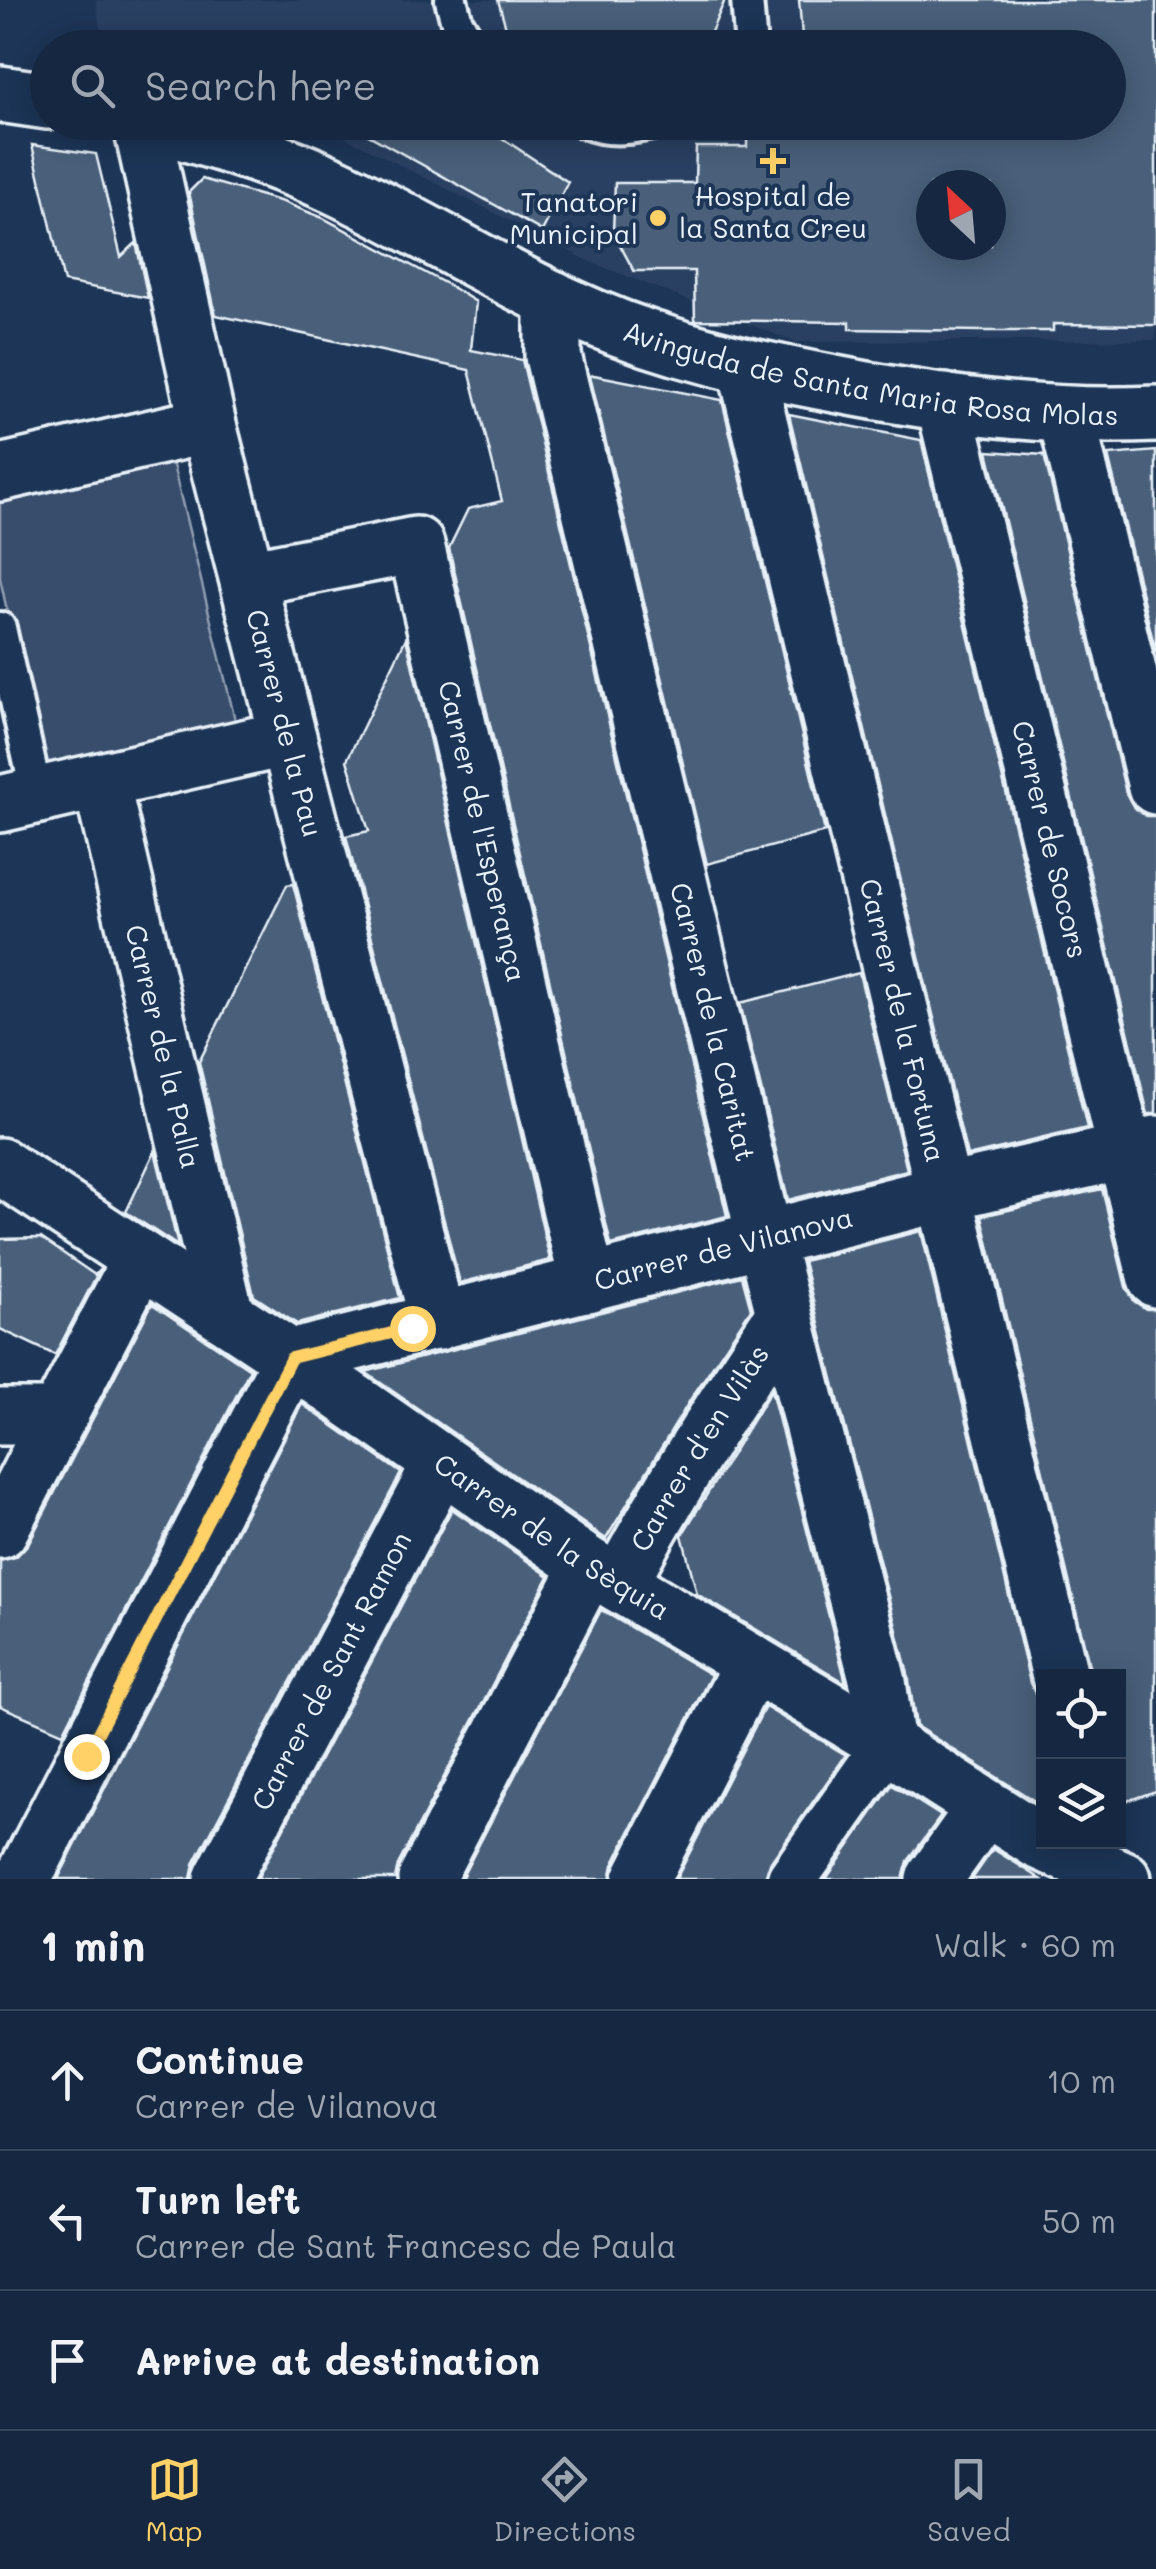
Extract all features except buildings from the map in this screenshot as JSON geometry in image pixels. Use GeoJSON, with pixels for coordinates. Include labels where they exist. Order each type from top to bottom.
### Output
{"type":"FeatureCollection","features":[{"type":"Feature","properties":{"kind":"street"},"geometry":{"type":"LineString","coordinates":[[0,94],[30,98]]}},
{"type":"Feature","properties":{"kind":"street","name":"Carrer de la Pau"},"geometry":{"type":"LineString","coordinates":[[149,140],[208,425],[438,1322]]}},
{"type":"Feature","properties":{"kind":"street","name":"Avinguda de Santa Maria Rosa Molas"},"geometry":{"type":"LineString","coordinates":[[211,140],[334,186],[571,307],[679,350],[746,367],[944,402],[1066,415],[1156,414]]}},
{"type":"Feature","properties":{"kind":"street","name":"Carrer de la Caritat"},"geometry":{"type":"LineString","coordinates":[[571,307],[553,356],[784,1316],[878,1682],[888,1745]]}},
{"type":"Feature","properties":{"kind":"street","name":"Carrer de la Fortuna"},"geometry":{"type":"LineString","coordinates":[[746,367],[1058,1669]]}},
{"type":"Feature","properties":{"kind":"street","name":"Carrer de Socors"},"geometry":{"type":"LineString","coordinates":[[944,402],[1141,1148],[1156,1279]]}},
{"type":"Feature","properties":{"kind":"street"},"geometry":{"type":"LineString","coordinates":[[1066,415],[1156,786]]}},
{"type":"Feature","properties":{"kind":"street"},"geometry":{"type":"LineString","coordinates":[[0,473],[208,425]]}},
{"type":"Feature","properties":{"kind":"street","name":"Carrer de l'Esperança"},"geometry":{"type":"LineString","coordinates":[[248,578],[416,545],[588,1284]]}},
{"type":"Feature","properties":{"kind":"street"},"geometry":{"type":"LineString","coordinates":[[19,800],[288,738]]}},
{"type":"Feature","properties":{"kind":"street","name":"Carrer de la Palla"},"geometry":{"type":"LineString","coordinates":[[101,782],[226,1315]]}},
{"type":"Feature","properties":{"kind":"street","name":"Carrer de Vilanova"},"geometry":{"type":"LineString","coordinates":[[291,1358],[944,1193],[1141,1148]]}},
{"type":"Feature","properties":{"kind":"street","name":"Carrer de la Sèquia"},"geometry":{"type":"LineString","coordinates":[[0,1166],[291,1358],[604,1575],[888,1745],[1039,1841],[1108,1864]]}},
{"type":"Feature","properties":{"kind":"street"},"geometry":{"type":"LineString","coordinates":[[0,1530],[140,1260]]}},
{"type":"Feature","properties":{"kind":"street","name":"Carrer d'en Vilàs"},"geometry":{"type":"LineString","coordinates":[[426,1879],[604,1575],[648,1531],[784,1316]]}},
{"type":"Feature","properties":{"kind":"street"},"geometry":{"type":"LineString","coordinates":[[23,1879],[291,1358]]}},
{"type":"Feature","properties":{"kind":"street"},"geometry":{"type":"LineString","coordinates":[[0,1417],[58,1418]]}},
{"type":"Feature","properties":{"kind":"street","name":"Carrer de Sant Ramon"},"geometry":{"type":"LineString","coordinates":[[222,1879],[441,1464]]}},
{"type":"Feature","properties":{"kind":"street"},"geometry":{"type":"LineString","coordinates":[[641,1879],[752,1663]]}},
{"type":"Feature","properties":{"kind":"street"},"geometry":{"type":"LineString","coordinates":[[792,1879],[888,1745]]}},
{"type":"Feature","properties":{"kind":"street"},"geometry":{"type":"LineString","coordinates":[[934,1879],[985,1807]]}},
{"type":"Feature","properties":{"kind":"lane"},"geometry":{"type":"LineString","coordinates":[[451,0],[462,30]]}},
{"type":"Feature","properties":{"kind":"lane"},"geometry":{"type":"LineString","coordinates":[[747,0],[750,30]]}},
{"type":"Feature","properties":{"kind":"lane"},"geometry":{"type":"LineString","coordinates":[[0,628],[19,800]]}},
{"type":"Feature","properties":{"kind":"shaded area","name":"Hospital de la Santa Creu"},"geometry":{"type":"Polygon","coordinates":[[[96,0],[1156,0],[1156,340],[795,342],[593,263],[351,140],[1126,140],[1126,30],[100,30],[96,0]]]}},
{"type":"Feature","properties":{"kind":"shaded area"},"geometry":{"type":"Polygon","coordinates":[[[172,461],[236,724],[41,769],[0,578],[0,499],[172,461]]]}},
{"type":"Feature","properties":{"kind":"place","name":"Hospital de la Santa Creu"},"geometry":{"type":"Point","coordinates":[773,161]}},
{"type":"Feature","properties":{"kind":"place","name":"Tanatori Municipal"},"geometry":{"type":"Point","coordinates":[658,218]}},
{"type":"Feature","properties":{"kind":"route"},"geometry":{"type":"LineString","coordinates":[[86,1756],[291,1358],[412,1328]]}}]}
